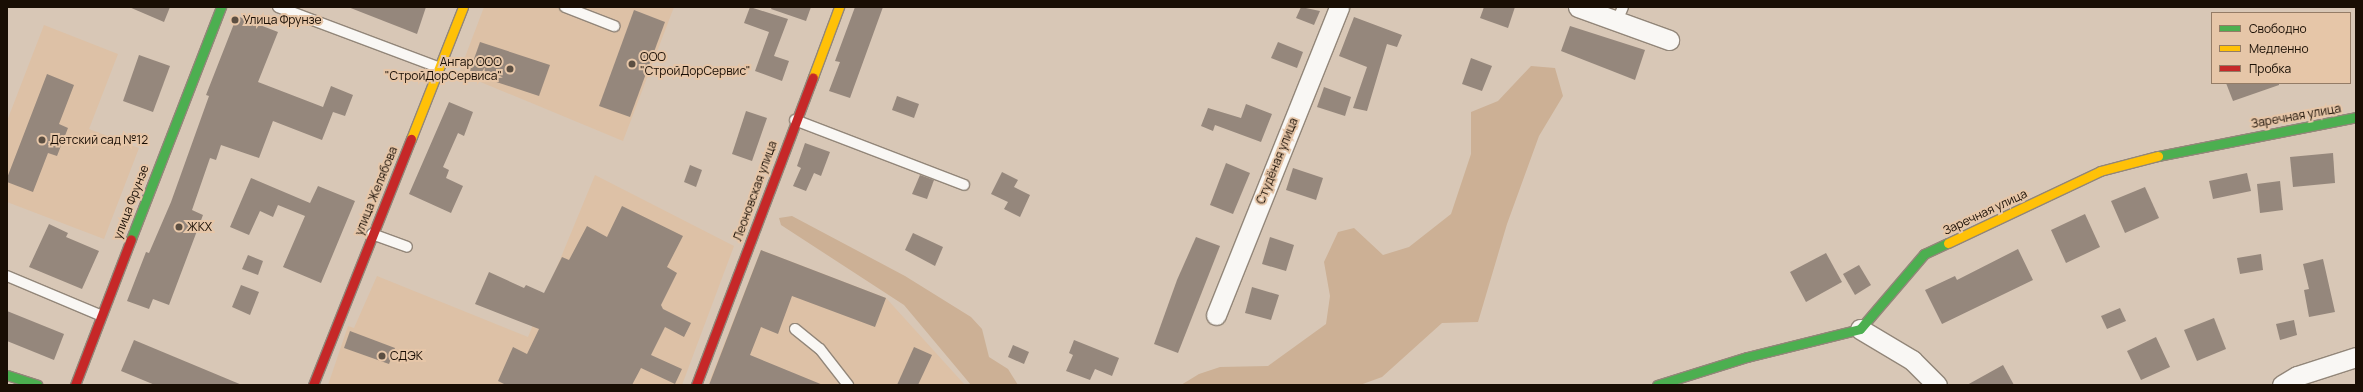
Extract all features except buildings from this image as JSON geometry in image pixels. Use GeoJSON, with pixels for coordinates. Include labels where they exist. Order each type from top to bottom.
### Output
{"type":"FeatureCollection","features":[{"type":"Feature","properties":{"kind":"street","name":"улица Фрунзе"},"geometry":{"type":"LineString","coordinates":[[75,385],[100,315],[221,7]]}},
{"type":"Feature","properties":{"kind":"street","name":"улица Желябова"},"geometry":{"type":"LineString","coordinates":[[313,385],[462,7]]}},
{"type":"Feature","properties":{"kind":"street","name":"Леоновская улица"},"geometry":{"type":"LineString","coordinates":[[696,385],[839,7]]}},
{"type":"Feature","properties":{"kind":"street","name":"Студёная улица"},"geometry":{"type":"LineString","coordinates":[[1216,315],[1338,7]]}},
{"type":"Feature","properties":{"kind":"street"},"geometry":{"type":"LineString","coordinates":[[1578,7],[1620,14],[1669,40]]}},
{"type":"Feature","properties":{"kind":"street","name":"Заречная улица"},"geometry":{"type":"LineString","coordinates":[[1860,329],[1924,254],[2100,171],[2185,149],[2356,117]]}},
{"type":"Feature","properties":{"kind":"street"},"geometry":{"type":"LineString","coordinates":[[1657,385],[1747,357],[1860,329],[1912,360],[1937,385]]}},
{"type":"Feature","properties":{"kind":"street"},"geometry":{"type":"LineString","coordinates":[[2282,385],[2297,376],[2356,357]]}},
{"type":"Feature","properties":{"kind":"street"},"geometry":{"type":"LineString","coordinates":[[7,375],[37,385]]}},
{"type":"Feature","properties":{"kind":"lane"},"geometry":{"type":"LineString","coordinates":[[278,7],[438,66]]}},
{"type":"Feature","properties":{"kind":"lane"},"geometry":{"type":"LineString","coordinates":[[565,7],[614,26]]}},
{"type":"Feature","properties":{"kind":"lane"},"geometry":{"type":"LineString","coordinates":[[795,120],[964,185]]}},
{"type":"Feature","properties":{"kind":"lane"},"geometry":{"type":"LineString","coordinates":[[372,234],[408,247]]}},
{"type":"Feature","properties":{"kind":"lane"},"geometry":{"type":"LineString","coordinates":[[7,276],[100,315]]}},
{"type":"Feature","properties":{"kind":"lane"},"geometry":{"type":"LineString","coordinates":[[795,329],[820,349],[848,385]]}},
{"type":"Feature","properties":{"kind":"shaded area"},"geometry":{"type":"Polygon","coordinates":[[[484,7],[674,7],[623,141],[459,73],[484,7]]]}},
{"type":"Feature","properties":{"kind":"shaded area"},"geometry":{"type":"Polygon","coordinates":[[[44,25],[118,54],[89,129],[139,148],[104,239],[7,202],[7,121],[44,25]]]}},
{"type":"Feature","properties":{"kind":"shaded area"},"geometry":{"type":"Polygon","coordinates":[[[1531,66],[1555,68],[1563,96],[1539,136],[1507,224],[1478,322],[1442,323],[1382,377],[1360,385],[1181,385],[1199,374],[1220,367],[1268,366],[1326,324],[1330,296],[1324,262],[1338,232],[1354,228],[1383,255],[1409,247],[1451,214],[1471,154],[1471,112],[1498,101],[1531,66]]]}},
{"type":"Feature","properties":{"kind":"shaded area"},"geometry":{"type":"Polygon","coordinates":[[[595,175],[734,246],[682,385],[328,385],[348,326],[354,328],[377,276],[528,337],[595,175]]]}},
{"type":"Feature","properties":{"kind":"shaded area"},"geometry":{"type":"Polygon","coordinates":[[[792,216],[905,276],[971,317],[982,329],[989,357],[1008,369],[1018,385],[971,385],[904,305],[781,225],[779,218],[792,216]]]}},
{"type":"Feature","properties":{"kind":"shaded area"},"geometry":{"type":"Polygon","coordinates":[[[761,250],[886,298],[965,385],[708,385],[761,250]]]}},
{"type":"Feature","properties":{"kind":"traffic: fast"},"geometry":{"type":"LineString","coordinates":[[131,239],[221,7]]}},
{"type":"Feature","properties":{"kind":"traffic: fast"},"geometry":{"type":"LineString","coordinates":[[2158,156],[2356,117]]}},
{"type":"Feature","properties":{"kind":"traffic: fast"},"geometry":{"type":"LineString","coordinates":[[1657,385],[1747,357],[1860,329],[1924,254],[1948,243]]}},
{"type":"Feature","properties":{"kind":"traffic: fast"},"geometry":{"type":"LineString","coordinates":[[7,375],[37,385]]}},
{"type":"Feature","properties":{"kind":"traffic: slow"},"geometry":{"type":"LineString","coordinates":[[411,139],[463,7]]}},
{"type":"Feature","properties":{"kind":"traffic: slow"},"geometry":{"type":"LineString","coordinates":[[813,77],[839,7]]}},
{"type":"Feature","properties":{"kind":"traffic: slow"},"geometry":{"type":"LineString","coordinates":[[1948,243],[2100,171],[2158,156]]}},
{"type":"Feature","properties":{"kind":"traffic: jam"},"geometry":{"type":"LineString","coordinates":[[696,385],[813,77]]}},
{"type":"Feature","properties":{"kind":"traffic: jam"},"geometry":{"type":"LineString","coordinates":[[313,385],[411,139]]}},
{"type":"Feature","properties":{"kind":"traffic: jam"},"geometry":{"type":"LineString","coordinates":[[75,385],[131,239]]}},
{"type":"Feature","properties":{"kind":"place","name":"Улица Фрунзе"},"geometry":{"type":"Point","coordinates":[235,20]}},
{"type":"Feature","properties":{"kind":"place","name":"ООО \"СтройДорСервис\""},"geometry":{"type":"Point","coordinates":[632,64]}},
{"type":"Feature","properties":{"kind":"place","name":"Ангар ООО \"СтройДорСервиса\""},"geometry":{"type":"Point","coordinates":[510,69]}},
{"type":"Feature","properties":{"kind":"place","name":"Детский сад №12"},"geometry":{"type":"Point","coordinates":[42,140]}},
{"type":"Feature","properties":{"kind":"place","name":"ЖКХ"},"geometry":{"type":"Point","coordinates":[179,227]}},
{"type":"Feature","properties":{"kind":"place","name":"СДЭК"},"geometry":{"type":"Point","coordinates":[382,356]}}]}
